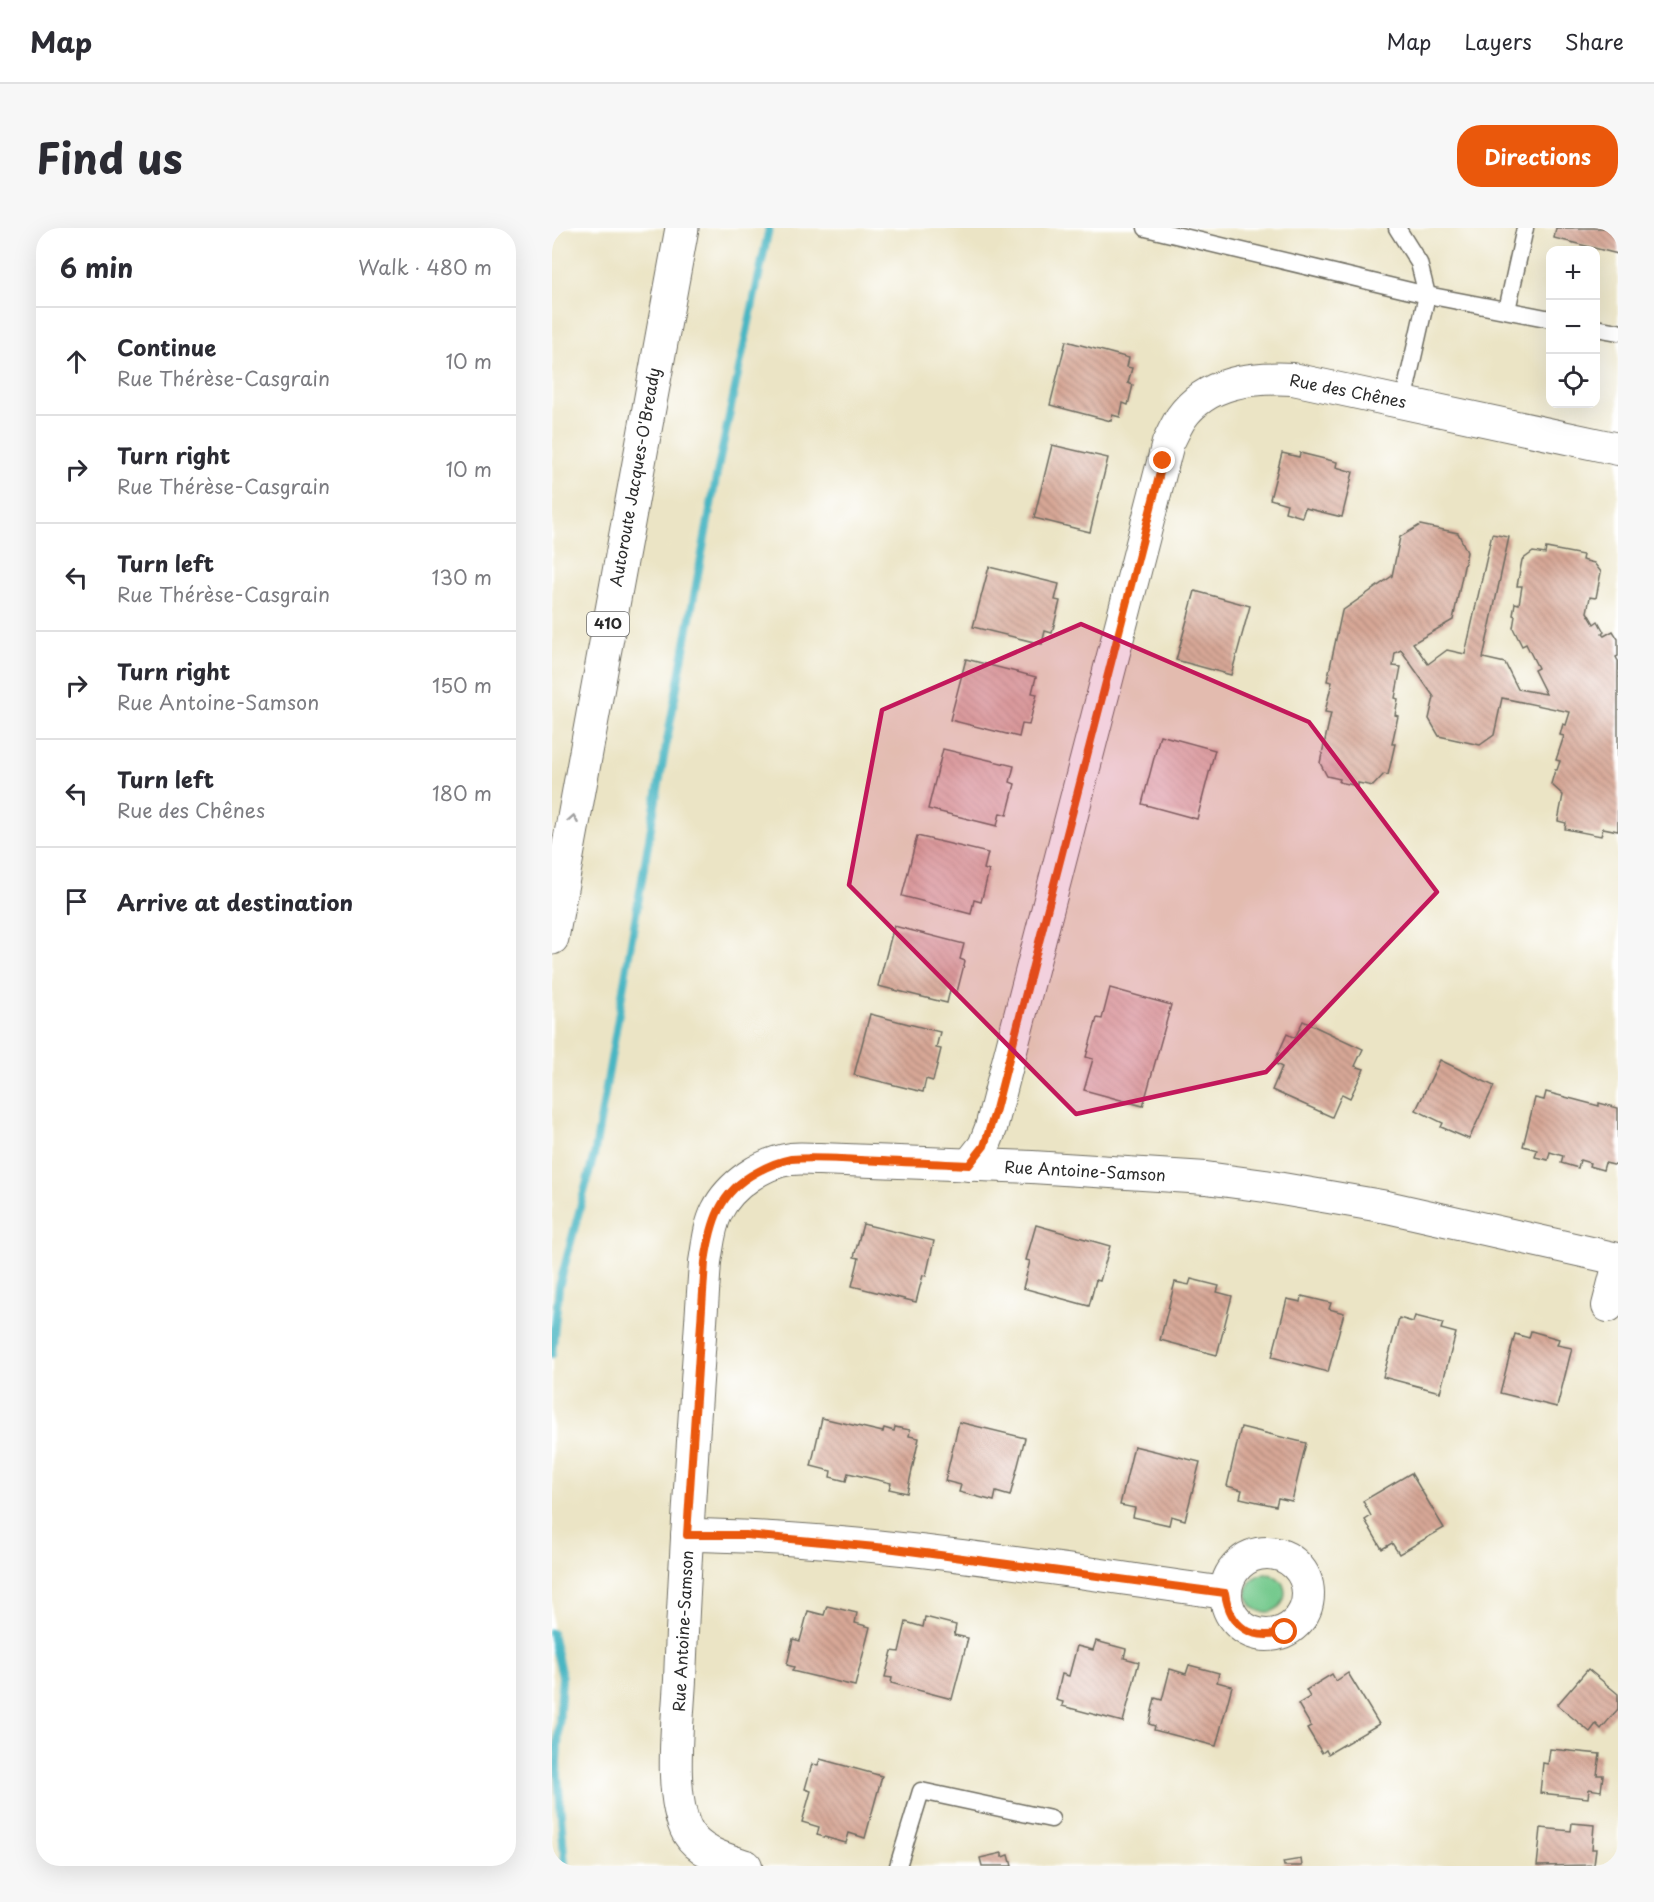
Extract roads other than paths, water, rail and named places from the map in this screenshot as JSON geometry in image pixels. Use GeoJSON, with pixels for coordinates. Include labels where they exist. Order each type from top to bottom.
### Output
{"type":"FeatureCollection","features":[{"type":"Feature","properties":{"kind":"highway","name":"Autoroute Jacques-O'Bready"},"geometry":{"type":"LineString","coordinates":[[552,938],[682,228]]}},
{"type":"Feature","properties":{"kind":"highway"},"geometry":{"type":"LineString","coordinates":[[666,310],[688,228]]}},
{"type":"Feature","properties":{"kind":"street","name":"Rue des Chênes"},"geometry":{"type":"LineString","coordinates":[[969,1165],[984,1146],[991,1128],[1168,443],[1182,418],[1197,401],[1219,388],[1245,379],[1263,377],[1293,379],[1618,448]]}},
{"type":"Feature","properties":{"kind":"street","name":"Rue Antoine-Samson"},"geometry":{"type":"LineString","coordinates":[[746,1866],[704,1850],[688,1833],[680,1811],[676,1783],[687,1535],[705,1262],[709,1237],[717,1212],[728,1194],[746,1178],[769,1166],[790,1159],[819,1159],[1206,1178],[1387,1207],[1618,1259]]}},
{"type":"Feature","properties":{"kind":"street"},"geometry":{"type":"LineString","coordinates":[[1608,1306],[1618,1267]]}},
{"type":"Feature","properties":{"kind":"street"},"geometry":{"type":"LineString","coordinates":[[687,1535],[746,1535],[887,1548],[1225,1593]]}},
{"type":"Feature","properties":{"kind":"lane"},"geometry":{"type":"LineString","coordinates":[[1146,228],[1427,295],[1546,318]]}},
{"type":"Feature","properties":{"kind":"lane"},"geometry":{"type":"LineString","coordinates":[[1398,228],[1419,263],[1427,295],[1403,402]]}},
{"type":"Feature","properties":{"kind":"lane"},"geometry":{"type":"LineString","coordinates":[[1507,310],[1526,228]]}},
{"type":"Feature","properties":{"kind":"lane"},"geometry":{"type":"LineString","coordinates":[[1600,329],[1618,332]]}},
{"type":"Feature","properties":{"kind":"lane"},"geometry":{"type":"LineString","coordinates":[[898,1866],[921,1791],[1051,1820]]}},
{"type":"Feature","properties":{"kind":"waterway"},"geometry":{"type":"LineString","coordinates":[[552,1354],[559,1287],[595,1151],[654,810],[717,473],[769,228]]}},
{"type":"Feature","properties":{"kind":"waterway"},"geometry":{"type":"LineString","coordinates":[[552,1633],[562,1676],[557,1763],[565,1866]]}}]}
